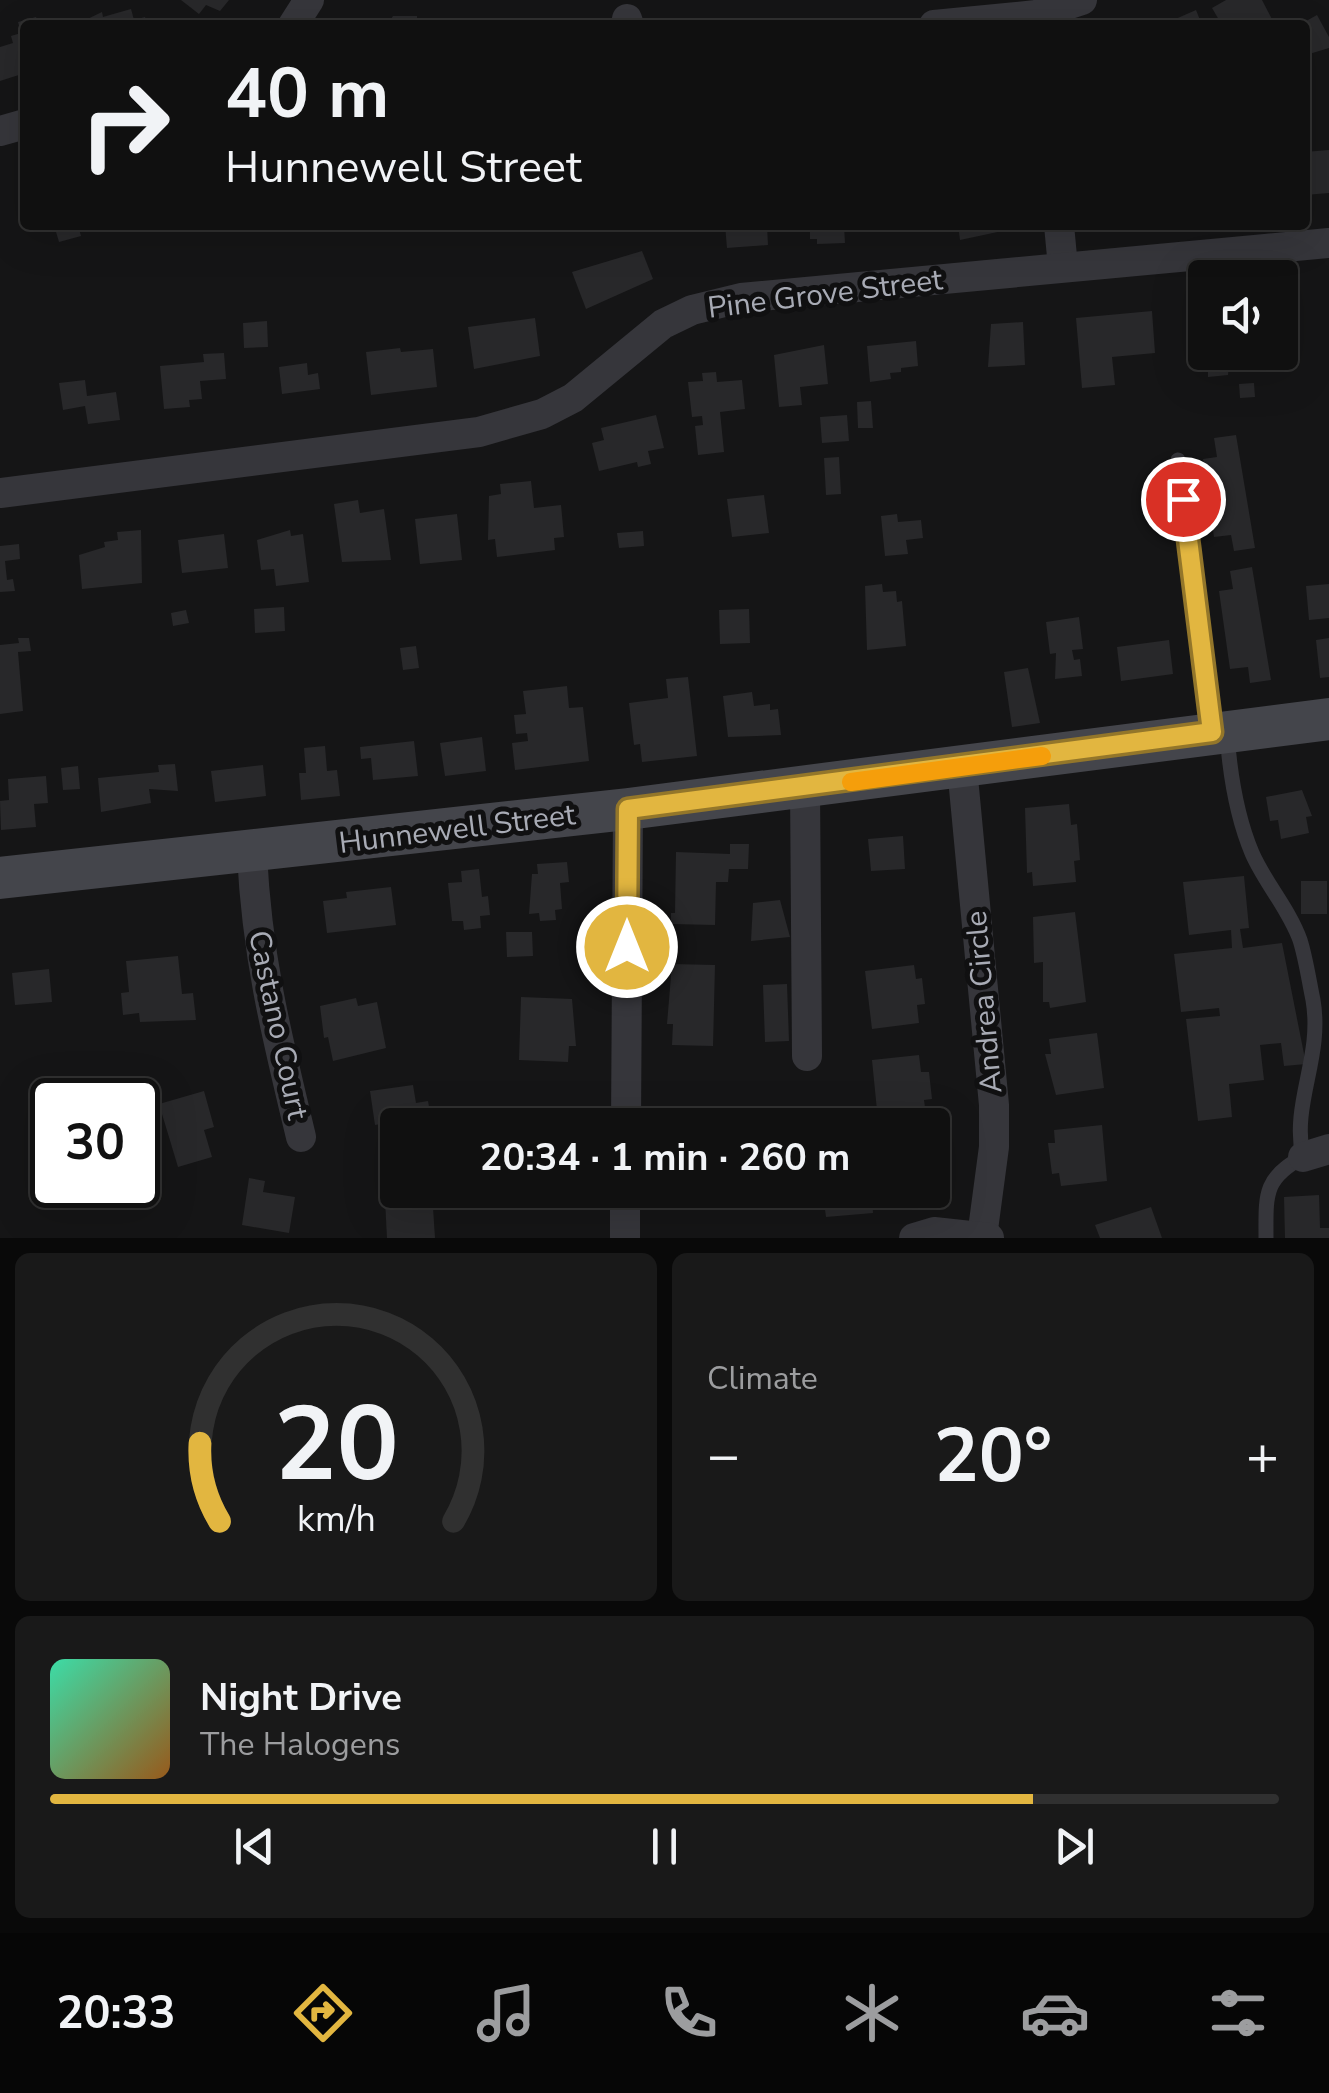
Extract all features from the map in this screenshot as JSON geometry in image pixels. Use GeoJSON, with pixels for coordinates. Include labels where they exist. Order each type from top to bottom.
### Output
{"type":"FeatureCollection","features":[{"type":"Feature","properties":{"kind":"main road","name":"Hunnewell Street"},"geometry":{"type":"LineString","coordinates":[[0,878],[252,854],[805,788],[1329,719]]}},
{"type":"Feature","properties":{"kind":"street"},"geometry":{"type":"LineString","coordinates":[[1036,20],[1082,0]]}},
{"type":"Feature","properties":{"kind":"street"},"geometry":{"type":"LineString","coordinates":[[1059,230],[1063,267]]}},
{"type":"Feature","properties":{"kind":"street","name":"Pine Grove Street"},"geometry":{"type":"LineString","coordinates":[[0,493],[479,432],[542,414],[573,398],[663,324],[692,310],[741,298],[1329,242]]}},
{"type":"Feature","properties":{"kind":"street","name":"Andrea Circle"},"geometry":{"type":"LineString","coordinates":[[914,1238],[934,1232],[985,1238],[994,1105],[962,768]]}},
{"type":"Feature","properties":{"kind":"street"},"geometry":{"type":"LineString","coordinates":[[805,788],[807,1056]]}},
{"type":"Feature","properties":{"kind":"street"},"geometry":{"type":"LineString","coordinates":[[626,1108],[628,809]]}},
{"type":"Feature","properties":{"kind":"street","name":"Castano Court"},"geometry":{"type":"LineString","coordinates":[[252,854],[256,934],[264,985],[302,1137]]}},
{"type":"Feature","properties":{"kind":"street"},"geometry":{"type":"LineString","coordinates":[[625,1208],[625,1238]]}},
{"type":"Feature","properties":{"kind":"lane"},"geometry":{"type":"LineString","coordinates":[[1178,460],[1219,731],[1243,827],[1253,855],[1300,938],[1314,1004],[1316,1054],[1300,1105],[1316,1153],[1277,1171],[1269,1188],[1266,1238]]}},
{"type":"Feature","properties":{"kind":"building"},"geometry":{"type":"Polygon","coordinates":[[[181,0],[229,0],[220,11],[206,5],[199,14],[181,0]]]}},
{"type":"Feature","properties":{"kind":"building"},"geometry":{"type":"Polygon","coordinates":[[[1226,0],[1262,0],[1272,20],[1219,20],[1212,8],[1226,0]]]}},
{"type":"Feature","properties":{"kind":"building"},"geometry":{"type":"Polygon","coordinates":[[[131,9],[134,20],[85,20],[102,12],[103,17],[131,9]]]}},
{"type":"Feature","properties":{"kind":"building"},"geometry":{"type":"Polygon","coordinates":[[[1196,10],[1200,20],[1173,20],[1196,10]]]}},
{"type":"Feature","properties":{"kind":"building"},"geometry":{"type":"Polygon","coordinates":[[[1317,15],[1329,37],[1329,48],[1310,54],[1308,20],[1317,15]]]}},
{"type":"Feature","properties":{"kind":"building"},"geometry":{"type":"Polygon","coordinates":[[[393,16],[417,16],[417,20],[390,20],[393,16]]]}},
{"type":"Feature","properties":{"kind":"building"},"geometry":{"type":"Polygon","coordinates":[[[20,33],[20,75],[0,81],[0,47],[13,43],[11,36],[20,33]]]}},
{"type":"Feature","properties":{"kind":"building"},"geometry":{"type":"Polygon","coordinates":[[[1329,150],[1329,193],[1310,195],[1310,152],[1329,150]]]}},
{"type":"Feature","properties":{"kind":"building"},"geometry":{"type":"Polygon","coordinates":[[[55,230],[79,230],[81,236],[59,242],[55,230]]]}},
{"type":"Feature","properties":{"kind":"building"},"geometry":{"type":"Polygon","coordinates":[[[725,230],[767,230],[768,245],[727,248],[725,230]]]}},
{"type":"Feature","properties":{"kind":"building"},"geometry":{"type":"Polygon","coordinates":[[[810,230],[844,230],[845,243],[817,244],[817,239],[810,239],[810,230]]]}},
{"type":"Feature","properties":{"kind":"building"},"geometry":{"type":"Polygon","coordinates":[[[959,230],[1007,230],[960,240],[959,230]]]}},
{"type":"Feature","properties":{"kind":"building"},"geometry":{"type":"Polygon","coordinates":[[[642,251],[653,279],[586,309],[572,272],[642,251]]]}},
{"type":"Feature","properties":{"kind":"building"},"geometry":{"type":"Polygon","coordinates":[[[1152,311],[1155,353],[1112,357],[1115,385],[1082,388],[1076,318],[1152,311]]]}},
{"type":"Feature","properties":{"kind":"building"},"geometry":{"type":"Polygon","coordinates":[[[535,318],[540,356],[474,369],[468,327],[535,318]]]}},
{"type":"Feature","properties":{"kind":"building"},"geometry":{"type":"Polygon","coordinates":[[[267,321],[268,347],[244,348],[243,323],[267,321]]]}},
{"type":"Feature","properties":{"kind":"building"},"geometry":{"type":"Polygon","coordinates":[[[1023,322],[1025,365],[988,367],[991,324],[1023,322]]]}},
{"type":"Feature","properties":{"kind":"building"},"geometry":{"type":"Polygon","coordinates":[[[916,341],[918,366],[890,373],[891,379],[870,382],[867,346],[916,341]]]}},
{"type":"Feature","properties":{"kind":"building"},"geometry":{"type":"Polygon","coordinates":[[[824,345],[828,384],[800,387],[802,405],[779,407],[774,355],[824,345]]]}},
{"type":"Feature","properties":{"kind":"building"},"geometry":{"type":"Polygon","coordinates":[[[400,348],[401,352],[433,349],[437,387],[371,395],[366,352],[400,348]]]}},
{"type":"Feature","properties":{"kind":"building"},"geometry":{"type":"Polygon","coordinates":[[[224,353],[226,379],[200,381],[202,399],[189,400],[190,407],[164,409],[160,366],[204,362],[203,354],[224,353]]]}},
{"type":"Feature","properties":{"kind":"building"},"geometry":{"type":"Polygon","coordinates":[[[307,363],[308,375],[318,373],[320,389],[282,394],[279,367],[307,363]]]}},
{"type":"Feature","properties":{"kind":"building"},"geometry":{"type":"Polygon","coordinates":[[[1208,370],[1228,370],[1228,375],[1208,377],[1208,370]]]}},
{"type":"Feature","properties":{"kind":"building"},"geometry":{"type":"Polygon","coordinates":[[[716,372],[717,382],[742,380],[745,409],[720,412],[724,452],[698,455],[695,426],[703,425],[702,416],[692,417],[688,382],[703,381],[702,373],[716,372]]]}},
{"type":"Feature","properties":{"kind":"building"},"geometry":{"type":"Polygon","coordinates":[[[85,380],[87,396],[116,392],[120,420],[88,424],[85,406],[63,410],[59,383],[85,380]]]}},
{"type":"Feature","properties":{"kind":"building"},"geometry":{"type":"Polygon","coordinates":[[[1254,383],[1255,397],[1240,398],[1239,384],[1254,383]]]}},
{"type":"Feature","properties":{"kind":"building"},"geometry":{"type":"Polygon","coordinates":[[[871,401],[873,428],[858,428],[857,402],[871,401]]]}},
{"type":"Feature","properties":{"kind":"building"},"geometry":{"type":"Polygon","coordinates":[[[656,415],[664,448],[648,451],[651,464],[638,467],[637,462],[599,471],[592,443],[604,440],[601,428],[656,415]]]}},
{"type":"Feature","properties":{"kind":"building"},"geometry":{"type":"Polygon","coordinates":[[[847,415],[849,441],[822,443],[820,417],[847,415]]]}},
{"type":"Feature","properties":{"kind":"building"},"geometry":{"type":"Polygon","coordinates":[[[1236,435],[1255,548],[1234,551],[1231,535],[1214,537],[1203,459],[1217,457],[1214,438],[1236,435]]]}},
{"type":"Feature","properties":{"kind":"building"},"geometry":{"type":"Polygon","coordinates":[[[839,457],[841,494],[826,495],[824,458],[839,457]]]}},
{"type":"Feature","properties":{"kind":"building"},"geometry":{"type":"Polygon","coordinates":[[[531,481],[534,508],[561,505],[564,537],[554,538],[555,550],[497,557],[495,539],[488,540],[489,496],[501,494],[500,484],[531,481]]]}},
{"type":"Feature","properties":{"kind":"building"},"geometry":{"type":"Polygon","coordinates":[[[764,495],[769,533],[732,537],[727,499],[764,495]]]}},
{"type":"Feature","properties":{"kind":"building"},"geometry":{"type":"Polygon","coordinates":[[[358,500],[360,513],[384,509],[391,560],[342,562],[334,504],[358,500]]]}},
{"type":"Feature","properties":{"kind":"building"},"geometry":{"type":"Polygon","coordinates":[[[457,514],[462,560],[420,564],[415,519],[457,514]]]}},
{"type":"Feature","properties":{"kind":"building"},"geometry":{"type":"Polygon","coordinates":[[[897,514],[898,522],[921,520],[923,538],[906,540],[908,554],[885,556],[881,516],[897,514]]]}},
{"type":"Feature","properties":{"kind":"building"},"geometry":{"type":"Polygon","coordinates":[[[141,530],[142,583],[82,589],[79,555],[105,547],[104,542],[118,540],[117,532],[141,530]]]}},
{"type":"Feature","properties":{"kind":"building"},"geometry":{"type":"Polygon","coordinates":[[[290,530],[291,536],[303,534],[309,582],[276,586],[274,569],[261,570],[257,540],[290,530]]]}},
{"type":"Feature","properties":{"kind":"building"},"geometry":{"type":"Polygon","coordinates":[[[643,531],[644,546],[619,548],[617,533],[643,531]]]}},
{"type":"Feature","properties":{"kind":"building"},"geometry":{"type":"Polygon","coordinates":[[[224,534],[228,568],[182,573],[178,540],[224,534]]]}},
{"type":"Feature","properties":{"kind":"building"},"geometry":{"type":"Polygon","coordinates":[[[19,544],[20,559],[5,561],[7,580],[13,579],[15,591],[0,592],[0,546],[19,544]]]}},
{"type":"Feature","properties":{"kind":"building"},"geometry":{"type":"Polygon","coordinates":[[[1252,567],[1271,680],[1250,683],[1248,667],[1230,669],[1219,591],[1233,589],[1230,571],[1252,567]]]}},
{"type":"Feature","properties":{"kind":"building"},"geometry":{"type":"Polygon","coordinates":[[[882,584],[883,592],[896,591],[897,602],[902,601],[906,646],[867,650],[865,586],[882,584]]]}},
{"type":"Feature","properties":{"kind":"building"},"geometry":{"type":"Polygon","coordinates":[[[1329,584],[1329,618],[1309,620],[1306,586],[1329,584]]]}},
{"type":"Feature","properties":{"kind":"building"},"geometry":{"type":"Polygon","coordinates":[[[284,607],[285,631],[255,633],[254,609],[284,607]]]}},
{"type":"Feature","properties":{"kind":"building"},"geometry":{"type":"Polygon","coordinates":[[[749,609],[750,643],[720,644],[719,610],[749,609]]]}},
{"type":"Feature","properties":{"kind":"building"},"geometry":{"type":"Polygon","coordinates":[[[186,610],[189,623],[173,626],[171,613],[186,610]]]}},
{"type":"Feature","properties":{"kind":"building"},"geometry":{"type":"Polygon","coordinates":[[[1079,617],[1083,649],[1072,650],[1074,660],[1080,659],[1082,676],[1055,679],[1056,653],[1050,654],[1046,622],[1079,617]]]}},
{"type":"Feature","properties":{"kind":"building"},"geometry":{"type":"Polygon","coordinates":[[[18,638],[29,638],[31,651],[18,652],[23,711],[0,714],[0,645],[19,643],[18,638]]]}},
{"type":"Feature","properties":{"kind":"building"},"geometry":{"type":"Polygon","coordinates":[[[1329,638],[1329,677],[1320,678],[1316,640],[1329,638]]]}},
{"type":"Feature","properties":{"kind":"building"},"geometry":{"type":"Polygon","coordinates":[[[1169,640],[1173,674],[1121,681],[1117,647],[1169,640]]]}},
{"type":"Feature","properties":{"kind":"building"},"geometry":{"type":"Polygon","coordinates":[[[416,646],[419,668],[403,670],[400,648],[416,646]]]}},
{"type":"Feature","properties":{"kind":"building"},"geometry":{"type":"Polygon","coordinates":[[[1028,668],[1040,723],[1012,727],[1004,672],[1028,668]]]}},
{"type":"Feature","properties":{"kind":"building"},"geometry":{"type":"Polygon","coordinates":[[[688,677],[697,756],[642,762],[640,744],[634,745],[629,703],[668,698],[666,679],[688,677]]]}},
{"type":"Feature","properties":{"kind":"building"},"geometry":{"type":"Polygon","coordinates":[[[567,686],[569,708],[583,707],[589,761],[515,770],[512,743],[528,741],[527,733],[516,734],[514,715],[526,714],[523,691],[567,686]]]}},
{"type":"Feature","properties":{"kind":"building"},"geometry":{"type":"Polygon","coordinates":[[[752,692],[754,706],[770,704],[770,710],[778,709],[781,735],[728,737],[723,696],[752,692]]]}},
{"type":"Feature","properties":{"kind":"building"},"geometry":{"type":"Polygon","coordinates":[[[482,737],[486,771],[445,776],[440,743],[482,737]]]}},
{"type":"Feature","properties":{"kind":"building"},"geometry":{"type":"Polygon","coordinates":[[[414,741],[418,776],[373,780],[371,758],[361,759],[360,747],[414,741]]]}},
{"type":"Feature","properties":{"kind":"building"},"geometry":{"type":"Polygon","coordinates":[[[325,746],[327,771],[337,770],[340,796],[301,800],[299,773],[306,773],[304,748],[325,746]]]}},
{"type":"Feature","properties":{"kind":"building"},"geometry":{"type":"Polygon","coordinates":[[[175,764],[178,791],[149,789],[151,803],[101,812],[98,778],[159,772],[158,765],[175,764]]]}},
{"type":"Feature","properties":{"kind":"building"},"geometry":{"type":"Polygon","coordinates":[[[263,765],[266,796],[215,802],[211,771],[263,765]]]}},
{"type":"Feature","properties":{"kind":"building"},"geometry":{"type":"Polygon","coordinates":[[[78,766],[80,789],[63,790],[61,768],[78,766]]]}},
{"type":"Feature","properties":{"kind":"building"},"geometry":{"type":"Polygon","coordinates":[[[46,776],[48,803],[34,804],[36,827],[1,830],[0,801],[9,800],[8,779],[46,776]]]}},
{"type":"Feature","properties":{"kind":"building"},"geometry":{"type":"Polygon","coordinates":[[[1302,790],[1312,816],[1306,817],[1309,833],[1281,839],[1278,820],[1270,821],[1266,797],[1302,790]]]}},
{"type":"Feature","properties":{"kind":"building"},"geometry":{"type":"Polygon","coordinates":[[[1069,804],[1071,825],[1077,824],[1080,860],[1074,861],[1076,882],[1033,886],[1032,872],[1027,873],[1025,808],[1069,804]]]}},
{"type":"Feature","properties":{"kind":"building"},"geometry":{"type":"Polygon","coordinates":[[[903,836],[905,869],[871,871],[868,839],[903,836]]]}},
{"type":"Feature","properties":{"kind":"building"},"geometry":{"type":"Polygon","coordinates":[[[730,844],[749,844],[748,869],[729,869],[728,882],[716,882],[715,925],[671,924],[671,913],[675,913],[676,852],[730,854],[730,844]]]}},
{"type":"Feature","properties":{"kind":"building"},"geometry":{"type":"Polygon","coordinates":[[[567,862],[569,882],[560,883],[562,909],[555,910],[556,920],[540,921],[539,913],[529,914],[532,874],[538,874],[537,864],[567,862]]]}},
{"type":"Feature","properties":{"kind":"building"},"geometry":{"type":"Polygon","coordinates":[[[479,869],[482,897],[488,896],[490,915],[480,916],[481,928],[464,930],[463,921],[452,921],[448,883],[462,882],[461,871],[479,869]]]}},
{"type":"Feature","properties":{"kind":"building"},"geometry":{"type":"Polygon","coordinates":[[[1244,876],[1249,928],[1240,929],[1243,948],[1282,943],[1306,1064],[1284,1066],[1281,1043],[1260,1045],[1264,1080],[1229,1084],[1232,1117],[1198,1121],[1186,1019],[1220,1016],[1219,1008],[1181,1012],[1174,954],[1232,948],[1231,930],[1189,935],[1183,882],[1244,876]]]}},
{"type":"Feature","properties":{"kind":"building"},"geometry":{"type":"Polygon","coordinates":[[[1301,881],[1327,881],[1327,914],[1301,914],[1301,881]]]}},
{"type":"Feature","properties":{"kind":"building"},"geometry":{"type":"Polygon","coordinates":[[[391,887],[396,925],[327,933],[323,901],[347,898],[346,892],[391,887]]]}},
{"type":"Feature","properties":{"kind":"building"},"geometry":{"type":"Polygon","coordinates":[[[780,900],[790,937],[751,941],[753,903],[780,900]]]}},
{"type":"Feature","properties":{"kind":"building"},"geometry":{"type":"Polygon","coordinates":[[[1075,912],[1086,1002],[1050,1008],[1049,1002],[1043,1002],[1043,962],[1034,963],[1033,917],[1075,912]]]}},
{"type":"Feature","properties":{"kind":"building"},"geometry":{"type":"Polygon","coordinates":[[[506,932],[532,932],[533,956],[507,957],[506,932]]]}},
{"type":"Feature","properties":{"kind":"building"},"geometry":{"type":"Polygon","coordinates":[[[178,956],[182,994],[193,993],[196,1020],[140,1022],[139,1013],[123,1015],[121,993],[129,992],[126,961],[178,956]]]}},
{"type":"Feature","properties":{"kind":"building"},"geometry":{"type":"Polygon","coordinates":[[[672,964],[715,965],[713,1046],[672,1045],[673,1024],[667,1024],[672,964]]]}},
{"type":"Feature","properties":{"kind":"building"},"geometry":{"type":"Polygon","coordinates":[[[914,965],[916,979],[922,978],[925,1004],[917,1005],[919,1023],[872,1029],[865,971],[914,965]]]}},
{"type":"Feature","properties":{"kind":"building"},"geometry":{"type":"Polygon","coordinates":[[[49,969],[52,1002],[15,1005],[12,973],[49,969]]]}},
{"type":"Feature","properties":{"kind":"building"},"geometry":{"type":"Polygon","coordinates":[[[787,984],[789,1041],[765,1042],[763,985],[787,984]]]}},
{"type":"Feature","properties":{"kind":"building"},"geometry":{"type":"Polygon","coordinates":[[[521,997],[572,999],[576,1046],[569,1046],[568,1062],[519,1060],[521,997]]]}},
{"type":"Feature","properties":{"kind":"building"},"geometry":{"type":"Polygon","coordinates":[[[356,998],[358,1006],[377,1002],[386,1048],[333,1061],[328,1037],[324,1038],[320,1006],[356,998]]]}},
{"type":"Feature","properties":{"kind":"building"},"geometry":{"type":"Polygon","coordinates":[[[1097,1033],[1104,1088],[1056,1095],[1045,1054],[1051,1054],[1049,1039],[1097,1033]]]}},
{"type":"Feature","properties":{"kind":"building"},"geometry":{"type":"Polygon","coordinates":[[[919,1055],[921,1072],[929,1072],[932,1099],[924,1100],[925,1108],[877,1108],[872,1060],[919,1055]]]}},
{"type":"Feature","properties":{"kind":"building"},"geometry":{"type":"Polygon","coordinates":[[[413,1085],[416,1103],[428,1101],[429,1108],[380,1108],[380,1124],[375,1125],[370,1091],[413,1085]]]}},
{"type":"Feature","properties":{"kind":"building"},"geometry":{"type":"Polygon","coordinates":[[[204,1091],[214,1127],[204,1130],[212,1157],[178,1167],[160,1104],[204,1091]]]}},
{"type":"Feature","properties":{"kind":"building"},"geometry":{"type":"Polygon","coordinates":[[[1102,1125],[1107,1181],[1061,1186],[1059,1173],[1052,1174],[1048,1143],[1055,1143],[1054,1130],[1102,1125]]]}},
{"type":"Feature","properties":{"kind":"building"},"geometry":{"type":"Polygon","coordinates":[[[249,1178],[265,1181],[263,1192],[295,1197],[289,1233],[242,1225],[249,1178]]]}},
{"type":"Feature","properties":{"kind":"building"},"geometry":{"type":"Polygon","coordinates":[[[1319,1195],[1320,1228],[1329,1228],[1329,1238],[1285,1238],[1284,1197],[1319,1195]]]}},
{"type":"Feature","properties":{"kind":"building"},"geometry":{"type":"Polygon","coordinates":[[[1151,1207],[1162,1238],[1100,1238],[1095,1225],[1151,1207]]]}},
{"type":"Feature","properties":{"kind":"building"},"geometry":{"type":"Polygon","coordinates":[[[385,1208],[433,1208],[435,1238],[387,1238],[385,1208]]]}},
{"type":"Feature","properties":{"kind":"building"},"geometry":{"type":"Polygon","coordinates":[[[825,1208],[873,1208],[873,1213],[826,1217],[825,1208]]]}},
{"type":"Feature","properties":{"kind":"slow traffic"},"geometry":{"type":"LineString","coordinates":[[851,782],[1042,756]]}},
{"type":"Feature","properties":{"kind":"route"},"geometry":{"type":"LineString","coordinates":[[627,947],[628,809],[962,768],[1212,732],[1183,499]]}}]}
